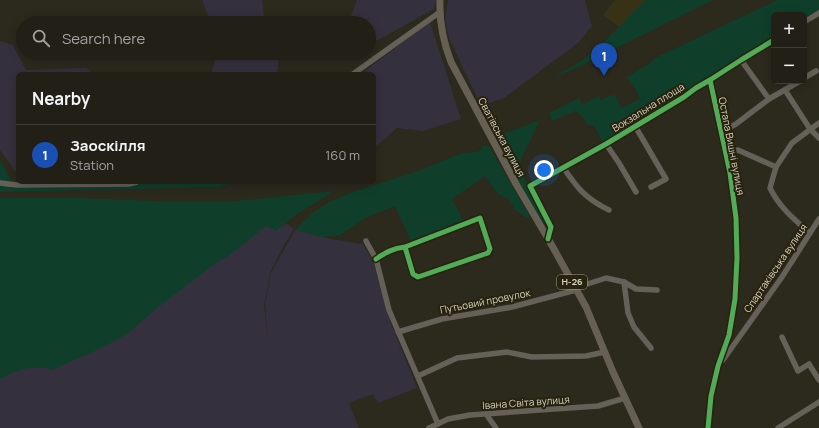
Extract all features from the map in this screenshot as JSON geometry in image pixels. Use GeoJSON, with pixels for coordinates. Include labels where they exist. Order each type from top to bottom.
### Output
{"type":"FeatureCollection","features":[{"type":"Feature","properties":{"kind":"main road","name":"Сватівська вулиця"},"geometry":{"type":"LineString","coordinates":[[440,0],[440,25],[444,44],[451,62],[516,184],[586,307],[604,352],[640,428]]}},
{"type":"Feature","properties":{"kind":"street"},"geometry":{"type":"LineString","coordinates":[[376,58],[440,12]]}},
{"type":"Feature","properties":{"kind":"street"},"geometry":{"type":"LineString","coordinates":[[807,20],[819,12]]}},
{"type":"Feature","properties":{"kind":"street","name":"Вокзальна площа"},"geometry":{"type":"LineString","coordinates":[[548,239],[551,227],[530,186],[606,144],[771,42]]}},
{"type":"Feature","properties":{"kind":"street"},"geometry":{"type":"LineString","coordinates":[[356,72],[373,60]]}},
{"type":"Feature","properties":{"kind":"street"},"geometry":{"type":"LineString","coordinates":[[740,60],[769,98]]}},
{"type":"Feature","properties":{"kind":"street"},"geometry":{"type":"LineString","coordinates":[[807,76],[816,71]]}},
{"type":"Feature","properties":{"kind":"street","name":"Остапа Вишні вулиця"},"geometry":{"type":"LineString","coordinates":[[708,428],[711,396],[718,366],[729,336],[735,299],[737,258],[736,218],[726,153],[710,80]]}},
{"type":"Feature","properties":{"kind":"street"},"geometry":{"type":"LineString","coordinates":[[721,132],[736,124],[769,98],[795,84]]}},
{"type":"Feature","properties":{"kind":"street"},"geometry":{"type":"LineString","coordinates":[[785,90],[810,129],[819,138]]}},
{"type":"Feature","properties":{"kind":"street"},"geometry":{"type":"LineString","coordinates":[[810,233],[788,214],[774,197],[770,188],[776,167],[792,143],[819,123]]}},
{"type":"Feature","properties":{"kind":"street"},"geometry":{"type":"LineString","coordinates":[[635,126],[666,178],[651,187]]}},
{"type":"Feature","properties":{"kind":"street"},"geometry":{"type":"LineString","coordinates":[[606,144],[636,192]]}},
{"type":"Feature","properties":{"kind":"street"},"geometry":{"type":"LineString","coordinates":[[726,153],[738,150],[776,167]]}},
{"type":"Feature","properties":{"kind":"street"},"geometry":{"type":"LineString","coordinates":[[563,167],[575,186],[595,204],[609,210]]}},
{"type":"Feature","properties":{"kind":"street"},"geometry":{"type":"LineString","coordinates":[[0,183],[17,185],[129,184]]}},
{"type":"Feature","properties":{"kind":"street"},"geometry":{"type":"LineString","coordinates":[[376,259],[388,251],[404,247],[480,218],[490,249],[488,253],[418,277],[413,274],[404,247]]}},
{"type":"Feature","properties":{"kind":"street","name":"Спартаківська вулиця"},"geometry":{"type":"LineString","coordinates":[[718,366],[782,277],[819,219]]}},
{"type":"Feature","properties":{"kind":"street"},"geometry":{"type":"LineString","coordinates":[[366,241],[376,259],[389,310],[438,424]]}},
{"type":"Feature","properties":{"kind":"street","name":"Путьовий провулок"},"geometry":{"type":"LineString","coordinates":[[398,332],[442,319],[512,307],[576,289],[606,278],[624,282],[636,289],[657,290]]}},
{"type":"Feature","properties":{"kind":"street"},"geometry":{"type":"LineString","coordinates":[[624,282],[628,313],[634,327],[651,348]]}},
{"type":"Feature","properties":{"kind":"street"},"geometry":{"type":"LineString","coordinates":[[782,336],[798,371],[809,364],[819,380]]}},
{"type":"Feature","properties":{"kind":"street"},"geometry":{"type":"LineString","coordinates":[[418,376],[457,358],[507,352],[532,357],[586,356],[604,352]]}},
{"type":"Feature","properties":{"kind":"street","name":"Івана Світа вулиця"},"geometry":{"type":"LineString","coordinates":[[429,428],[448,419],[470,415],[598,406],[625,398]]}},
{"type":"Feature","properties":{"kind":"street"},"geometry":{"type":"LineString","coordinates":[[778,428],[819,402]]}},
{"type":"Feature","properties":{"kind":"street"},"geometry":{"type":"LineString","coordinates":[[486,414],[496,428]]}},
{"type":"Feature","properties":{"kind":"shaded area"},"geometry":{"type":"Polygon","coordinates":[[[202,0],[262,0],[264,16],[208,16],[202,0]]]}},
{"type":"Feature","properties":{"kind":"shaded area"},"geometry":{"type":"Polygon","coordinates":[[[357,0],[436,0],[434,9],[376,41],[376,16],[351,16],[357,0]]]}},
{"type":"Feature","properties":{"kind":"shaded area"},"geometry":{"type":"Polygon","coordinates":[[[448,0],[585,0],[592,26],[578,43],[504,98],[481,106],[449,38],[445,20],[448,0]]]}},
{"type":"Feature","properties":{"kind":"shaded area"},"geometry":{"type":"Polygon","coordinates":[[[615,0],[652,0],[626,32],[603,15],[615,0]]]}},
{"type":"Feature","properties":{"kind":"shaded area"},"geometry":{"type":"Polygon","coordinates":[[[430,22],[461,119],[423,131],[397,128],[376,146],[376,72],[364,72],[430,22]]]}},
{"type":"Feature","properties":{"kind":"shaded area"},"geometry":{"type":"Polygon","coordinates":[[[0,41],[13,45],[16,51],[16,60],[21,60],[26,70],[87,68],[90,72],[16,72],[16,172],[0,150],[0,41]]]}},
{"type":"Feature","properties":{"kind":"shaded area"},"geometry":{"type":"Polygon","coordinates":[[[215,60],[279,60],[277,72],[212,72],[215,60]]]}},
{"type":"Feature","properties":{"kind":"shaded area"},"geometry":{"type":"Polygon","coordinates":[[[273,213],[294,229],[271,271],[264,305],[268,340],[265,304],[271,273],[295,230],[331,239],[363,244],[374,264],[390,321],[417,388],[378,403],[373,394],[349,403],[359,428],[0,428],[0,217],[273,213]]]}},
{"type":"Feature","properties":{"kind":"green space"},"geometry":{"type":"Polygon","coordinates":[[[645,0],[713,0],[570,71],[553,77],[580,62],[600,46],[645,0]]]}},
{"type":"Feature","properties":{"kind":"green space"},"geometry":{"type":"Polygon","coordinates":[[[777,0],[819,0],[819,12],[807,20],[807,12],[771,12],[771,42],[604,145],[594,125],[588,126],[582,116],[575,111],[552,121],[549,113],[579,98],[582,105],[599,96],[601,100],[614,94],[622,108],[640,99],[633,84],[630,84],[627,77],[649,64],[655,58],[777,0]]]}},
{"type":"Feature","properties":{"kind":"green space"},"geometry":{"type":"Polygon","coordinates":[[[540,120],[521,159],[520,166],[529,190],[544,221],[543,224],[493,138],[540,120]]]}},
{"type":"Feature","properties":{"kind":"green space"},"geometry":{"type":"Polygon","coordinates":[[[483,145],[489,146],[531,220],[516,211],[508,199],[498,194],[485,176],[452,199],[464,222],[412,244],[395,206],[367,217],[340,235],[321,237],[295,230],[312,213],[329,202],[350,193],[421,170],[459,154],[480,151],[483,145]]]}},
{"type":"Feature","properties":{"kind":"green space"},"geometry":{"type":"Polygon","coordinates":[[[0,160],[14,185],[229,184],[219,187],[0,192],[0,160]]]}},
{"type":"Feature","properties":{"kind":"green space"},"geometry":{"type":"Polygon","coordinates":[[[334,191],[297,214],[276,231],[266,226],[226,258],[220,260],[157,308],[126,335],[52,370],[45,368],[25,369],[0,379],[0,198],[78,198],[226,202],[334,191]]]}},
{"type":"Feature","properties":{"kind":"cycle path"},"geometry":{"type":"LineString","coordinates":[[548,239],[551,227],[530,186],[606,144],[771,42]]}},
{"type":"Feature","properties":{"kind":"cycle path"},"geometry":{"type":"LineString","coordinates":[[708,428],[711,396],[718,366],[729,335],[735,299],[737,258],[736,218],[730,173],[710,80]]}},
{"type":"Feature","properties":{"kind":"cycle path"},"geometry":{"type":"LineString","coordinates":[[376,259],[393,250],[405,247],[480,218],[490,249],[488,253],[418,277],[413,274],[405,247]]}},
{"type":"Feature","properties":{"kind":"place","name":"Заоскiлля"},"geometry":{"type":"Point","coordinates":[604,76]}}]}
